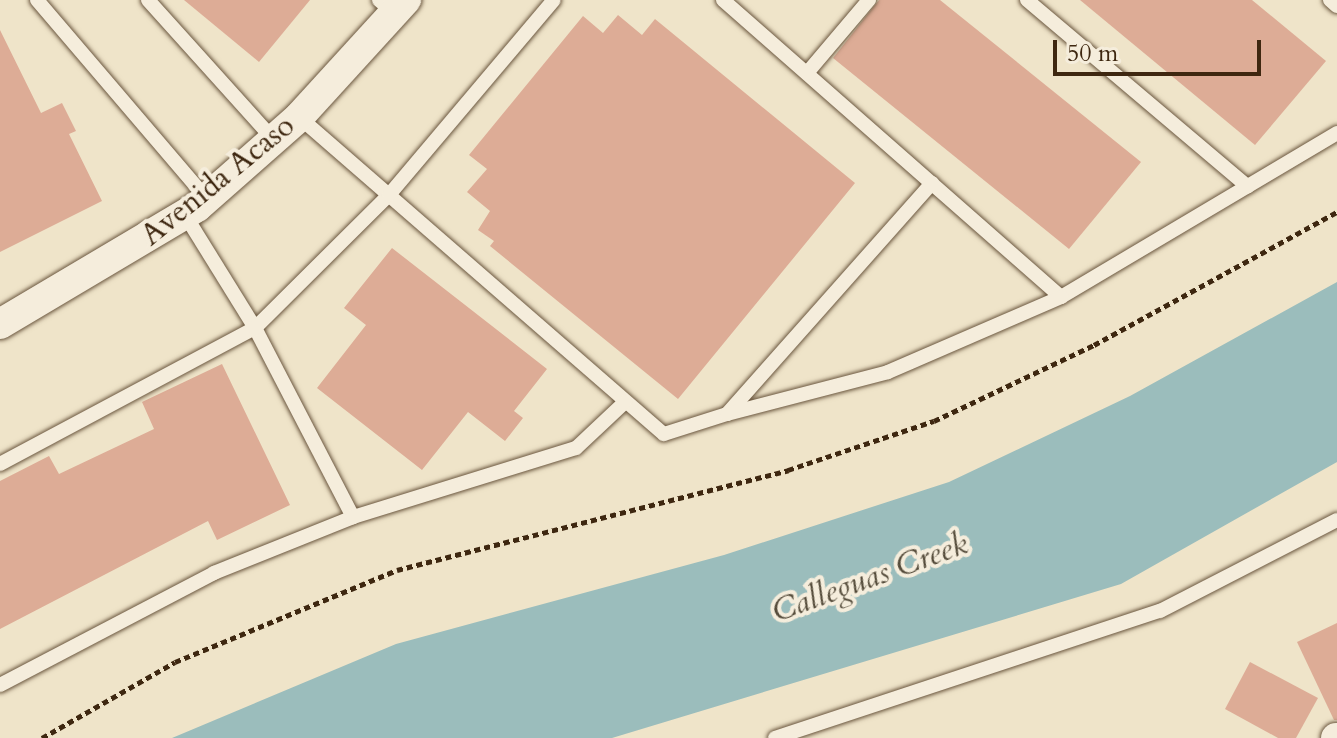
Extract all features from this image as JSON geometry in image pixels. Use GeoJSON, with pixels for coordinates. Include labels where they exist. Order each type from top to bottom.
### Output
{"type":"FeatureCollection","features":[{"type":"Feature","properties":{"kind":"street","name":"Avenida Acaso"},"geometry":{"type":"LineString","coordinates":[[0,324],[196,207],[299,117],[393,4]]}},
{"type":"Feature","properties":{"kind":"lane"},"geometry":{"type":"LineString","coordinates":[[37,0],[196,207],[353,517]]}},
{"type":"Feature","properties":{"kind":"lane"},"geometry":{"type":"LineString","coordinates":[[148,0],[274,140]]}},
{"type":"Feature","properties":{"kind":"lane"},"geometry":{"type":"LineString","coordinates":[[0,464],[255,328],[389,195],[554,0]]}},
{"type":"Feature","properties":{"kind":"lane"},"geometry":{"type":"LineString","coordinates":[[723,0],[1061,297]]}},
{"type":"Feature","properties":{"kind":"lane"},"geometry":{"type":"LineString","coordinates":[[807,73],[869,0]]}},
{"type":"Feature","properties":{"kind":"lane"},"geometry":{"type":"LineString","coordinates":[[1027,0],[1248,187]]}},
{"type":"Feature","properties":{"kind":"lane"},"geometry":{"type":"LineString","coordinates":[[1330,0],[1337,6]]}},
{"type":"Feature","properties":{"kind":"lane"},"geometry":{"type":"LineString","coordinates":[[299,117],[664,434],[727,414],[888,372],[1061,297],[1337,133]]}},
{"type":"Feature","properties":{"kind":"lane"},"geometry":{"type":"LineString","coordinates":[[727,414],[932,183]]}},
{"type":"Feature","properties":{"kind":"lane"},"geometry":{"type":"LineString","coordinates":[[0,685],[214,573],[353,517],[576,448],[625,402]]}},
{"type":"Feature","properties":{"kind":"lane"},"geometry":{"type":"LineString","coordinates":[[775,738],[1160,611],[1337,520]]}},
{"type":"Feature","properties":{"kind":"path"},"geometry":{"type":"LineString","coordinates":[[42,738],[175,662],[397,570],[788,470],[934,421],[1094,345],[1337,212]]}},
{"type":"Feature","properties":{"kind":"water","name":"Calleguas Creek"},"geometry":{"type":"Polygon","coordinates":[[[1337,282],[1337,462],[1121,584],[612,738],[172,738],[396,644],[724,555],[949,482],[1130,396],[1337,282]]]}},
{"type":"Feature","properties":{"kind":"building"},"geometry":{"type":"Polygon","coordinates":[[[184,0],[310,0],[259,62],[184,0]]]}},
{"type":"Feature","properties":{"kind":"building"},"geometry":{"type":"Polygon","coordinates":[[[879,0],[940,0],[1141,162],[1069,249],[833,58],[879,0]]]}},
{"type":"Feature","properties":{"kind":"building"},"geometry":{"type":"Polygon","coordinates":[[[1080,0],[1252,0],[1326,61],[1255,145],[1080,0]]]}},
{"type":"Feature","properties":{"kind":"building"},"geometry":{"type":"Polygon","coordinates":[[[618,15],[642,35],[655,19],[855,183],[678,399],[490,246],[494,241],[478,230],[490,211],[467,192],[487,169],[469,155],[583,16],[603,33],[618,15]]]}},
{"type":"Feature","properties":{"kind":"building"},"geometry":{"type":"Polygon","coordinates":[[[0,30],[41,113],[62,103],[76,131],[69,134],[102,201],[0,252],[0,30]]]}},
{"type":"Feature","properties":{"kind":"building"},"geometry":{"type":"Polygon","coordinates":[[[392,248],[547,369],[514,411],[523,418],[505,441],[468,412],[422,470],[317,388],[366,325],[344,308],[392,248]]]}},
{"type":"Feature","properties":{"kind":"building"},"geometry":{"type":"Polygon","coordinates":[[[222,364],[290,505],[217,540],[208,521],[0,629],[0,481],[49,456],[59,474],[154,429],[142,402],[222,364]]]}},
{"type":"Feature","properties":{"kind":"building"},"geometry":{"type":"Polygon","coordinates":[[[1337,623],[1337,720],[1334,720],[1297,642],[1337,623]]]}},
{"type":"Feature","properties":{"kind":"building"},"geometry":{"type":"Polygon","coordinates":[[[1250,662],[1318,698],[1296,738],[1278,738],[1225,709],[1250,662]]]}}]}
